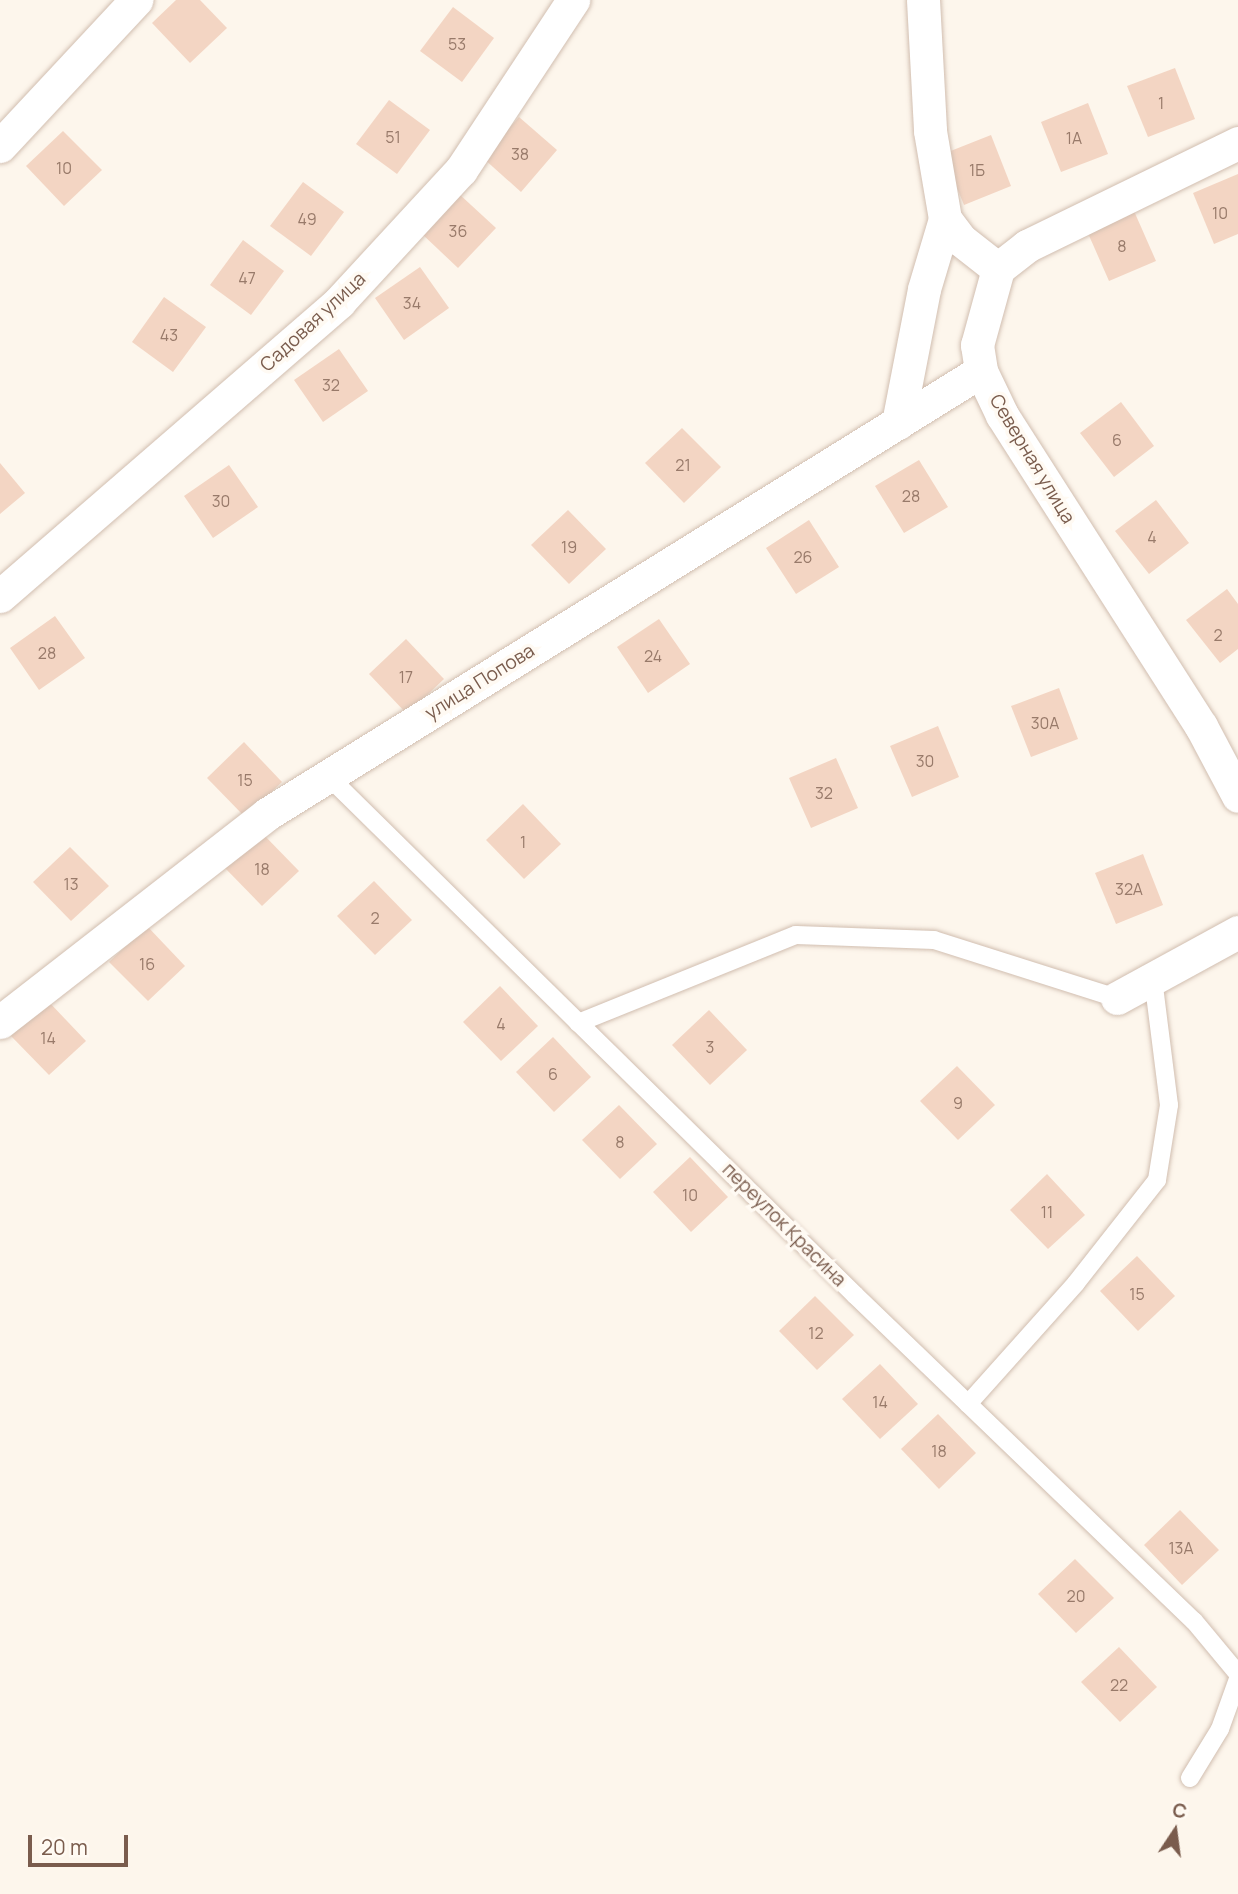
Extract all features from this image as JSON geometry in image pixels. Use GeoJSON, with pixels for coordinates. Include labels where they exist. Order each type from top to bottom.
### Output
{"type":"FeatureCollection","features":[{"type":"Feature","properties":{"kind":"street"},"geometry":{"type":"LineString","coordinates":[[0,146],[136,0]]}},
{"type":"Feature","properties":{"kind":"street","name":"Садовая улица"},"geometry":{"type":"LineString","coordinates":[[0,596],[339,302],[461,170],[573,0]]}},
{"type":"Feature","properties":{"kind":"street"},"geometry":{"type":"LineString","coordinates":[[898,423],[924,289],[945,219],[930,131],[923,0]]}},
{"type":"Feature","properties":{"kind":"street"},"geometry":{"type":"LineString","coordinates":[[945,219],[961,240],[998,269],[1027,246],[1238,143]]}},
{"type":"Feature","properties":{"kind":"street","name":"Северная улица"},"geometry":{"type":"LineString","coordinates":[[998,269],[977,345],[981,371],[1002,415],[1201,726],[1238,796]]}},
{"type":"Feature","properties":{"kind":"street","name":"улица Попова"},"geometry":{"type":"LineString","coordinates":[[0,1022],[267,814],[981,371]]}},
{"type":"Feature","properties":{"kind":"street"},"geometry":{"type":"LineString","coordinates":[[1117,998],[1238,932]]}},
{"type":"Feature","properties":{"kind":"lane","name":"переулок Красина"},"geometry":{"type":"LineString","coordinates":[[328,776],[968,1404],[1194,1621],[1238,1674]]}},
{"type":"Feature","properties":{"kind":"lane"},"geometry":{"type":"LineString","coordinates":[[578,1023],[796,935],[934,940],[1117,998]]}},
{"type":"Feature","properties":{"kind":"lane"},"geometry":{"type":"LineString","coordinates":[[968,1404],[1076,1283],[1157,1180],[1169,1105],[1153,978]]}},
{"type":"Feature","properties":{"kind":"lane"},"geometry":{"type":"LineString","coordinates":[[1190,1779],[1220,1729],[1238,1679]]}},
{"type":"Feature","properties":{"kind":"building"},"geometry":{"type":"Polygon","coordinates":[[[176,0],[200,0],[227,28],[190,63],[152,23],[176,0]]]}},
{"type":"Feature","properties":{"kind":"building"},"geometry":{"type":"Polygon","coordinates":[[[453,7],[494,38],[462,82],[420,51],[453,7]]]}},
{"type":"Feature","properties":{"kind":"building"},"geometry":{"type":"Polygon","coordinates":[[[1175,68],[1195,119],[1148,137],[1127,86],[1175,68]]]}},
{"type":"Feature","properties":{"kind":"building"},"geometry":{"type":"Polygon","coordinates":[[[389,100],[430,130],[397,174],[356,144],[389,100]]]}},
{"type":"Feature","properties":{"kind":"building"},"geometry":{"type":"Polygon","coordinates":[[[1088,103],[1108,154],[1061,172],[1041,122],[1088,103]]]}},
{"type":"Feature","properties":{"kind":"building"},"geometry":{"type":"Polygon","coordinates":[[[519,117],[557,150],[521,192],[483,158],[519,117]]]}},
{"type":"Feature","properties":{"kind":"building"},"geometry":{"type":"Polygon","coordinates":[[[63,131],[102,170],[64,206],[26,166],[63,131]]]}},
{"type":"Feature","properties":{"kind":"building"},"geometry":{"type":"Polygon","coordinates":[[[991,135],[1011,186],[964,205],[943,154],[991,135]]]}},
{"type":"Feature","properties":{"kind":"building"},"geometry":{"type":"Polygon","coordinates":[[[1238,174],[1238,234],[1214,244],[1193,193],[1238,174]]]}},
{"type":"Feature","properties":{"kind":"building"},"geometry":{"type":"Polygon","coordinates":[[[303,182],[344,212],[311,256],[270,226],[303,182]]]}},
{"type":"Feature","properties":{"kind":"building"},"geometry":{"type":"Polygon","coordinates":[[[458,193],[496,228],[458,268],[421,233],[458,193]]]}},
{"type":"Feature","properties":{"kind":"building"},"geometry":{"type":"Polygon","coordinates":[[[1134,211],[1156,261],[1109,281],[1087,231],[1134,211]]]}},
{"type":"Feature","properties":{"kind":"building"},"geometry":{"type":"Polygon","coordinates":[[[243,240],[284,271],[251,315],[210,285],[243,240]]]}},
{"type":"Feature","properties":{"kind":"building"},"geometry":{"type":"Polygon","coordinates":[[[420,267],[449,308],[404,340],[375,298],[420,267]]]}},
{"type":"Feature","properties":{"kind":"building"},"geometry":{"type":"Polygon","coordinates":[[[164,297],[206,327],[173,372],[132,342],[164,297]]]}},
{"type":"Feature","properties":{"kind":"building"},"geometry":{"type":"Polygon","coordinates":[[[339,349],[368,391],[323,422],[294,380],[339,349]]]}},
{"type":"Feature","properties":{"kind":"building"},"geometry":{"type":"Polygon","coordinates":[[[1121,402],[1154,446],[1114,477],[1080,433],[1121,402]]]}},
{"type":"Feature","properties":{"kind":"building"},"geometry":{"type":"Polygon","coordinates":[[[682,428],[721,467],[684,503],[645,463],[682,428]]]}},
{"type":"Feature","properties":{"kind":"building"},"geometry":{"type":"Polygon","coordinates":[[[919,460],[948,507],[904,533],[875,486],[919,460]]]}},
{"type":"Feature","properties":{"kind":"building"},"geometry":{"type":"Polygon","coordinates":[[[0,463],[25,493],[0,514],[0,463]]]}},
{"type":"Feature","properties":{"kind":"building"},"geometry":{"type":"Polygon","coordinates":[[[229,465],[258,507],[213,538],[184,496],[229,465]]]}},
{"type":"Feature","properties":{"kind":"building"},"geometry":{"type":"Polygon","coordinates":[[[1156,500],[1189,543],[1149,574],[1115,531],[1156,500]]]}},
{"type":"Feature","properties":{"kind":"building"},"geometry":{"type":"Polygon","coordinates":[[[568,510],[606,549],[569,584],[531,545],[568,510]]]}},
{"type":"Feature","properties":{"kind":"building"},"geometry":{"type":"Polygon","coordinates":[[[809,520],[839,567],[796,594],[766,548],[809,520]]]}},
{"type":"Feature","properties":{"kind":"building"},"geometry":{"type":"Polygon","coordinates":[[[1227,589],[1238,604],[1238,649],[1220,663],[1186,620],[1227,589]]]}},
{"type":"Feature","properties":{"kind":"building"},"geometry":{"type":"Polygon","coordinates":[[[55,616],[85,658],[39,690],[10,648],[55,616]]]}},
{"type":"Feature","properties":{"kind":"building"},"geometry":{"type":"Polygon","coordinates":[[[659,619],[690,664],[648,693],[617,647],[659,619]]]}},
{"type":"Feature","properties":{"kind":"building"},"geometry":{"type":"Polygon","coordinates":[[[406,639],[444,679],[407,714],[369,674],[406,639]]]}},
{"type":"Feature","properties":{"kind":"building"},"geometry":{"type":"Polygon","coordinates":[[[1059,688],[1078,739],[1031,757],[1011,706],[1059,688]]]}},
{"type":"Feature","properties":{"kind":"building"},"geometry":{"type":"Polygon","coordinates":[[[938,726],[959,777],[912,797],[890,746],[938,726]]]}},
{"type":"Feature","properties":{"kind":"building"},"geometry":{"type":"Polygon","coordinates":[[[244,742],[282,782],[245,817],[207,778],[244,742]]]}},
{"type":"Feature","properties":{"kind":"building"},"geometry":{"type":"Polygon","coordinates":[[[836,758],[858,808],[811,828],[789,778],[836,758]]]}},
{"type":"Feature","properties":{"kind":"building"},"geometry":{"type":"Polygon","coordinates":[[[523,804],[561,844],[524,879],[486,840],[523,804]]]}},
{"type":"Feature","properties":{"kind":"building"},"geometry":{"type":"Polygon","coordinates":[[[261,832],[299,871],[262,906],[224,867],[261,832]]]}},
{"type":"Feature","properties":{"kind":"building"},"geometry":{"type":"Polygon","coordinates":[[[70,847],[109,886],[71,921],[33,882],[70,847]]]}},
{"type":"Feature","properties":{"kind":"building"},"geometry":{"type":"Polygon","coordinates":[[[1143,854],[1163,905],[1116,924],[1095,873],[1143,854]]]}},
{"type":"Feature","properties":{"kind":"building"},"geometry":{"type":"Polygon","coordinates":[[[374,881],[412,920],[375,955],[337,916],[374,881]]]}},
{"type":"Feature","properties":{"kind":"building"},"geometry":{"type":"Polygon","coordinates":[[[147,926],[185,966],[148,1001],[109,962],[147,926]]]}},
{"type":"Feature","properties":{"kind":"building"},"geometry":{"type":"Polygon","coordinates":[[[500,986],[538,1026],[501,1061],[463,1022],[500,986]]]}},
{"type":"Feature","properties":{"kind":"building"},"geometry":{"type":"Polygon","coordinates":[[[48,1001],[86,1041],[49,1075],[11,1036],[48,1001]]]}},
{"type":"Feature","properties":{"kind":"building"},"geometry":{"type":"Polygon","coordinates":[[[709,1010],[747,1050],[710,1085],[672,1045],[709,1010]]]}},
{"type":"Feature","properties":{"kind":"building"},"geometry":{"type":"Polygon","coordinates":[[[553,1037],[591,1077],[554,1112],[516,1072],[553,1037]]]}},
{"type":"Feature","properties":{"kind":"building"},"geometry":{"type":"Polygon","coordinates":[[[957,1066],[995,1105],[958,1140],[920,1101],[957,1066]]]}},
{"type":"Feature","properties":{"kind":"building"},"geometry":{"type":"Polygon","coordinates":[[[619,1105],[657,1144],[620,1179],[582,1140],[619,1105]]]}},
{"type":"Feature","properties":{"kind":"building"},"geometry":{"type":"Polygon","coordinates":[[[690,1157],[728,1197],[691,1232],[653,1192],[690,1157]]]}},
{"type":"Feature","properties":{"kind":"building"},"geometry":{"type":"Polygon","coordinates":[[[1047,1174],[1085,1215],[1048,1249],[1010,1210],[1047,1174]]]}},
{"type":"Feature","properties":{"kind":"building"},"geometry":{"type":"Polygon","coordinates":[[[1137,1256],[1175,1296],[1138,1331],[1100,1291],[1137,1256]]]}},
{"type":"Feature","properties":{"kind":"building"},"geometry":{"type":"Polygon","coordinates":[[[815,1296],[854,1335],[817,1370],[779,1331],[815,1296]]]}},
{"type":"Feature","properties":{"kind":"building"},"geometry":{"type":"Polygon","coordinates":[[[880,1364],[918,1404],[880,1439],[842,1399],[880,1364]]]}},
{"type":"Feature","properties":{"kind":"building"},"geometry":{"type":"Polygon","coordinates":[[[938,1414],[976,1453],[939,1489],[901,1449],[938,1414]]]}},
{"type":"Feature","properties":{"kind":"building"},"geometry":{"type":"Polygon","coordinates":[[[1180,1510],[1219,1550],[1182,1585],[1144,1545],[1180,1510]]]}},
{"type":"Feature","properties":{"kind":"building"},"geometry":{"type":"Polygon","coordinates":[[[1075,1559],[1114,1598],[1076,1633],[1038,1594],[1075,1559]]]}},
{"type":"Feature","properties":{"kind":"building"},"geometry":{"type":"Polygon","coordinates":[[[1119,1647],[1157,1687],[1120,1722],[1081,1682],[1119,1647]]]}}]}
